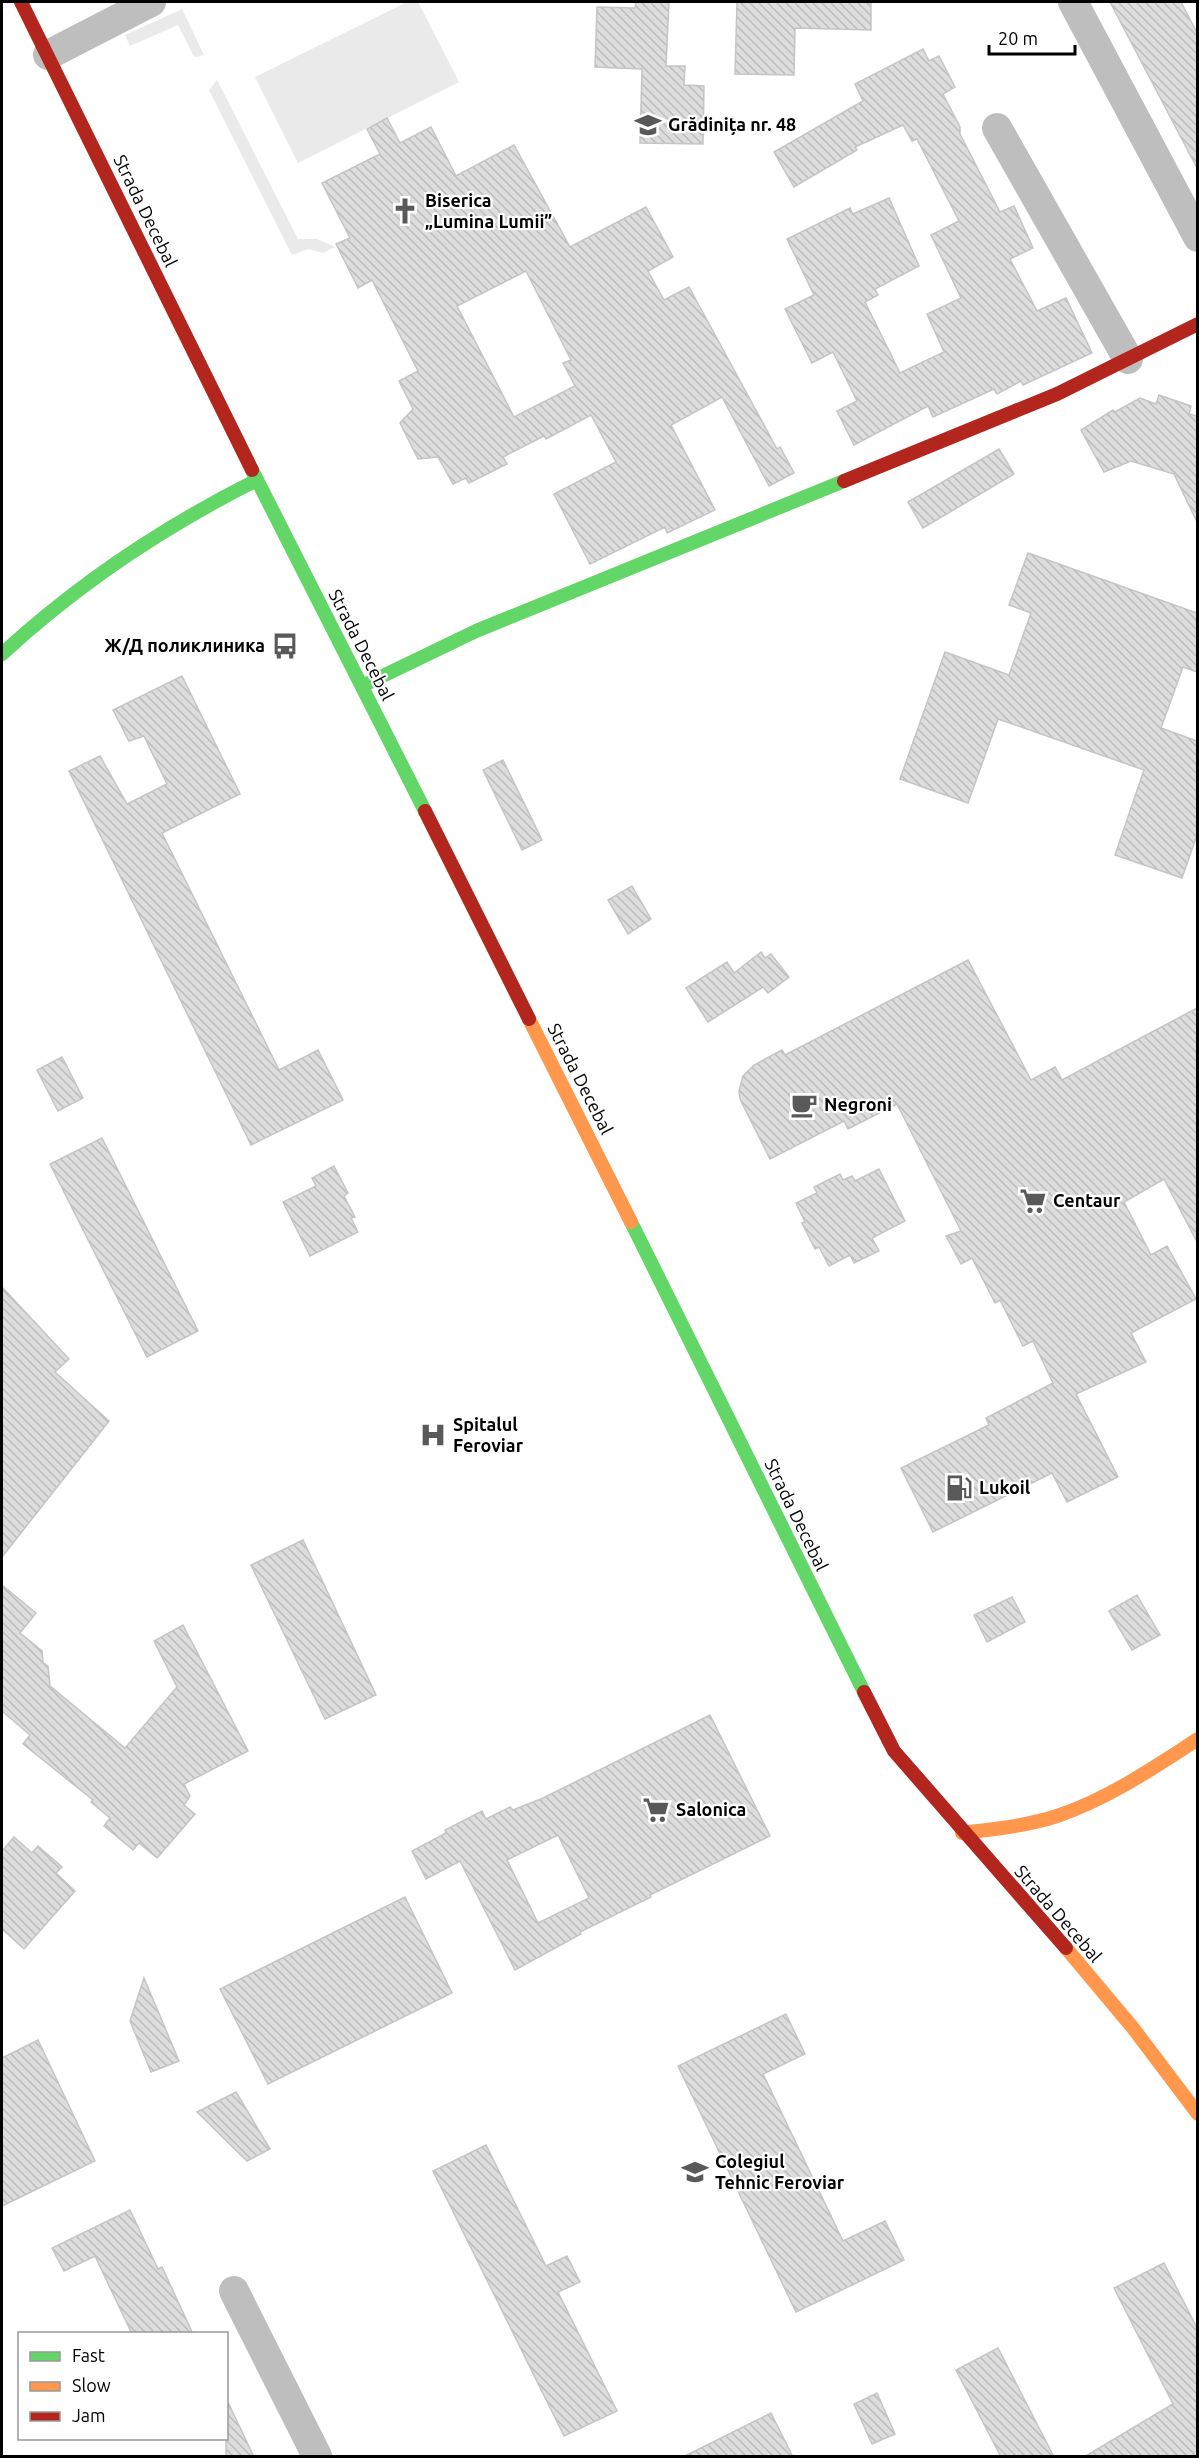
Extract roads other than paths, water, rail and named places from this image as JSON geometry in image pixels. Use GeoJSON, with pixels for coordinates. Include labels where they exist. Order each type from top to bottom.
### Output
{"type":"FeatureCollection","features":[{"type":"Feature","properties":{"kind":"main road","name":"Strada Decebal"},"geometry":{"type":"LineString","coordinates":[[21,2],[257,480],[712,1383],[894,1750],[962,1833],[1126,2019],[1161,2062],[1197,2114]]}},
{"type":"Feature","properties":{"kind":"main road"},"geometry":{"type":"LineString","coordinates":[[362,686],[476,631],[1057,394],[1197,324]]}},
{"type":"Feature","properties":{"kind":"main road"},"geometry":{"type":"LineString","coordinates":[[2,654],[86,581],[143,542],[210,502],[257,480]]}},
{"type":"Feature","properties":{"kind":"main road"},"geometry":{"type":"LineString","coordinates":[[962,1833],[1009,1828],[1058,1816],[1099,1798],[1153,1768],[1197,1739]]}},
{"type":"Feature","properties":{"kind":"street"},"geometry":{"type":"LineString","coordinates":[[48,56],[151,2]]}},
{"type":"Feature","properties":{"kind":"street"},"geometry":{"type":"LineString","coordinates":[[1073,2],[1197,237]]}},
{"type":"Feature","properties":{"kind":"street"},"geometry":{"type":"LineString","coordinates":[[997,128],[1128,359]]}},
{"type":"Feature","properties":{"kind":"street"},"geometry":{"type":"LineString","coordinates":[[234,2291],[317,2457]]}},
{"type":"Feature","properties":{"kind":"place","name":"Grădinița nr. 48"},"geometry":{"type":"Point","coordinates":[648,125]}},
{"type":"Feature","properties":{"kind":"place","name":"Biserica „Lumina Lumii”"},"geometry":{"type":"Point","coordinates":[405,211]}},
{"type":"Feature","properties":{"kind":"place","name":"Ж/Д поликлиника"},"geometry":{"type":"Point","coordinates":[285,646]}},
{"type":"Feature","properties":{"kind":"place","name":"Negroni"},"geometry":{"type":"Point","coordinates":[804,1105]}},
{"type":"Feature","properties":{"kind":"place","name":"Centaur"},"geometry":{"type":"Point","coordinates":[1033,1201]}},
{"type":"Feature","properties":{"kind":"place","name":"Spitalul Feroviar"},"geometry":{"type":"Point","coordinates":[433,1435]}},
{"type":"Feature","properties":{"kind":"place","name":"Lukoil"},"geometry":{"type":"Point","coordinates":[959,1488]}},
{"type":"Feature","properties":{"kind":"place","name":"Salonica"},"geometry":{"type":"Point","coordinates":[656,1810]}},
{"type":"Feature","properties":{"kind":"place","name":"Colegiul Tehnic Feroviar"},"geometry":{"type":"Point","coordinates":[695,2172]}}]}
